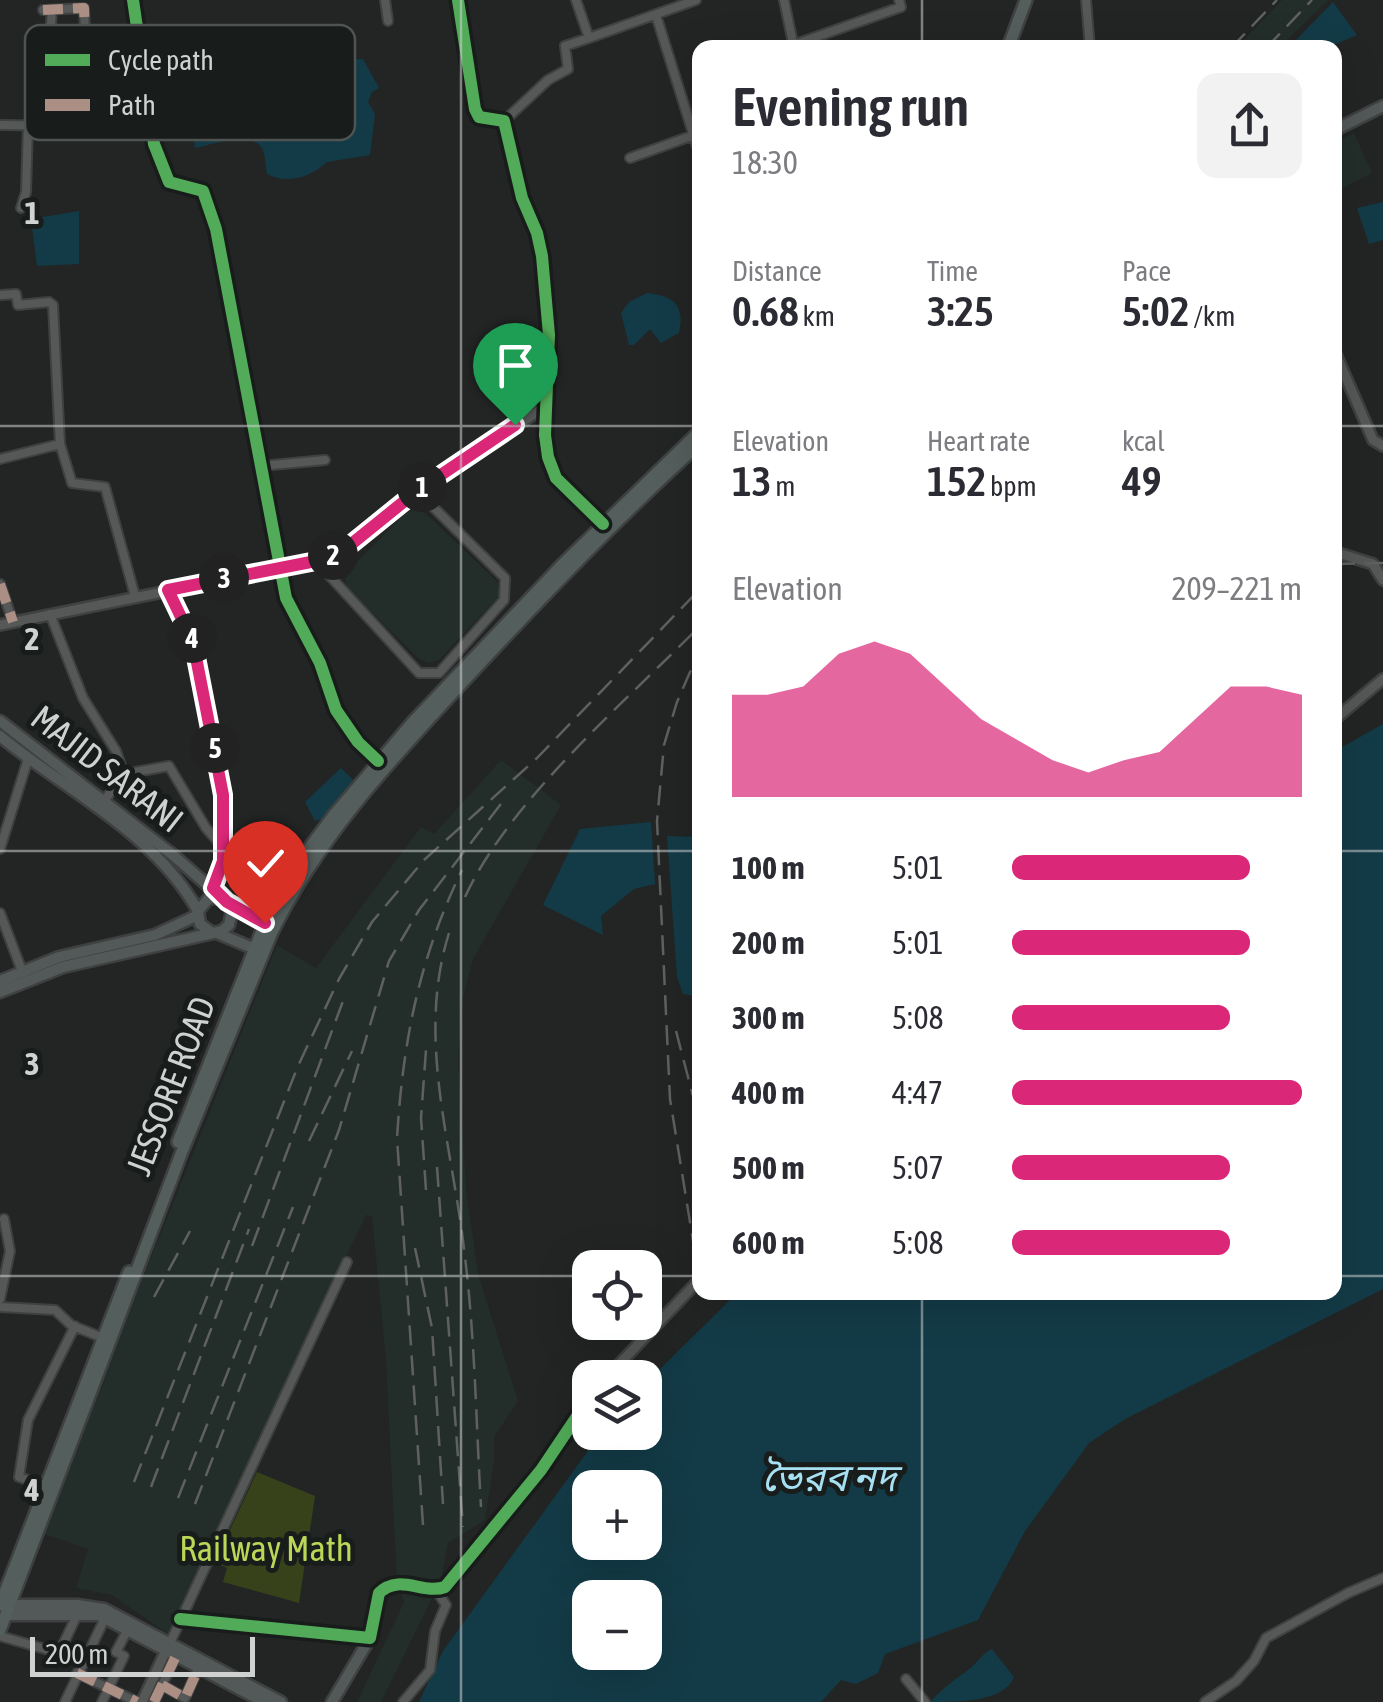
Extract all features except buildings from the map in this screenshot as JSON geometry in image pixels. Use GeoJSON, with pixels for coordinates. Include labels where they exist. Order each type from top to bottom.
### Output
{"type":"FeatureCollection","features":[{"type":"Feature","properties":{"kind":"highway"},"geometry":{"type":"LineString","coordinates":[[1011,40],[1026,0]]}},
{"type":"Feature","properties":{"kind":"highway"},"geometry":{"type":"LineString","coordinates":[[259,951],[265,923],[298,863],[378,762],[602,524],[692,439]]}},
{"type":"Feature","properties":{"kind":"highway"},"geometry":{"type":"LineString","coordinates":[[0,1633],[45,1486],[259,951],[308,866],[422,725],[546,593],[692,451]]}},
{"type":"Feature","properties":{"kind":"highway"},"geometry":{"type":"LineString","coordinates":[[4,1610],[107,1338]]}},
{"type":"Feature","properties":{"kind":"main road"},"geometry":{"type":"LineString","coordinates":[[1342,126],[1383,106]]}},
{"type":"Feature","properties":{"kind":"main road","name":"MAJID SARANI"},"geometry":{"type":"LineString","coordinates":[[0,721],[226,901],[265,923]]}},
{"type":"Feature","properties":{"kind":"main road","name":"MAJID SARANI"},"geometry":{"type":"LineString","coordinates":[[0,736],[113,818],[165,862],[184,884],[198,913]]}},
{"type":"Feature","properties":{"kind":"main road"},"geometry":{"type":"LineString","coordinates":[[0,981],[59,956],[155,935],[198,913],[208,899],[226,901],[232,911],[232,921],[226,929],[64,967],[0,992]]}},
{"type":"Feature","properties":{"kind":"main road"},"geometry":{"type":"LineString","coordinates":[[198,913],[200,924],[259,951]]}},
{"type":"Feature","properties":{"kind":"main road"},"geometry":{"type":"LineString","coordinates":[[4,1610],[95,1607],[117,1615],[198,1670],[264,1702]]}},
{"type":"Feature","properties":{"kind":"main road"},"geometry":{"type":"LineString","coordinates":[[4,1610],[105,1618],[281,1702]]}},
{"type":"Feature","properties":{"kind":"main road"},"geometry":{"type":"LineString","coordinates":[[335,1702],[356,1677],[370,1638]]}},
{"type":"Feature","properties":{"kind":"street"},"geometry":{"type":"LineString","coordinates":[[133,0],[137,25]]}},
{"type":"Feature","properties":{"kind":"street"},"geometry":{"type":"LineString","coordinates":[[385,0],[388,21]]}},
{"type":"Feature","properties":{"kind":"street"},"geometry":{"type":"LineString","coordinates":[[458,0],[476,114],[504,121]]}},
{"type":"Feature","properties":{"kind":"street"},"geometry":{"type":"LineString","coordinates":[[576,0],[589,38]]}},
{"type":"Feature","properties":{"kind":"street"},"geometry":{"type":"LineString","coordinates":[[504,121],[548,80],[568,68],[565,46],[696,0]]}},
{"type":"Feature","properties":{"kind":"street"},"geometry":{"type":"LineString","coordinates":[[784,0],[792,40]]}},
{"type":"Feature","properties":{"kind":"street"},"geometry":{"type":"LineString","coordinates":[[810,40],[902,7],[899,0]]}},
{"type":"Feature","properties":{"kind":"street"},"geometry":{"type":"LineString","coordinates":[[1086,0],[1089,40]]}},
{"type":"Feature","properties":{"kind":"street"},"geometry":{"type":"LineString","coordinates":[[48,25],[47,10],[84,8],[85,25]]}},
{"type":"Feature","properties":{"kind":"street"},"geometry":{"type":"LineString","coordinates":[[656,15],[692,129]]}},
{"type":"Feature","properties":{"kind":"street"},"geometry":{"type":"LineString","coordinates":[[504,121],[522,198],[542,256],[548,336],[545,435],[556,478],[602,524]]}},
{"type":"Feature","properties":{"kind":"street"},"geometry":{"type":"LineString","coordinates":[[0,126],[25,125]]}},
{"type":"Feature","properties":{"kind":"street"},"geometry":{"type":"LineString","coordinates":[[630,158],[692,136]]}},
{"type":"Feature","properties":{"kind":"street"},"geometry":{"type":"LineString","coordinates":[[22,208],[28,140]]}},
{"type":"Feature","properties":{"kind":"street"},"geometry":{"type":"LineString","coordinates":[[155,140],[170,182],[203,191],[216,229],[286,598],[320,663],[336,710],[378,762]]}},
{"type":"Feature","properties":{"kind":"street"},"geometry":{"type":"LineString","coordinates":[[0,295],[16,294],[18,304],[52,305],[60,444],[72,483],[105,487],[135,596]]}},
{"type":"Feature","properties":{"kind":"street"},"geometry":{"type":"LineString","coordinates":[[1342,368],[1374,440],[1383,446]]}},
{"type":"Feature","properties":{"kind":"street"},"geometry":{"type":"LineString","coordinates":[[0,625],[316,561],[344,550],[417,491],[546,406]]}},
{"type":"Feature","properties":{"kind":"street"},"geometry":{"type":"LineString","coordinates":[[0,459],[60,444]]}},
{"type":"Feature","properties":{"kind":"street"},"geometry":{"type":"LineString","coordinates":[[262,466],[324,460]]}},
{"type":"Feature","properties":{"kind":"street"},"geometry":{"type":"LineString","coordinates":[[316,561],[420,673],[439,673],[504,600],[505,578],[417,491]]}},
{"type":"Feature","properties":{"kind":"street"},"geometry":{"type":"LineString","coordinates":[[1342,554],[1373,564],[1383,580]]}},
{"type":"Feature","properties":{"kind":"street"},"geometry":{"type":"LineString","coordinates":[[0,584],[13,622]]}},
{"type":"Feature","properties":{"kind":"street"},"geometry":{"type":"LineString","coordinates":[[168,590],[193,642],[223,795],[223,861],[213,888]]}},
{"type":"Feature","properties":{"kind":"street"},"geometry":{"type":"LineString","coordinates":[[50,614],[83,698],[116,751],[124,774]]}},
{"type":"Feature","properties":{"kind":"street"},"geometry":{"type":"LineString","coordinates":[[439,673],[448,685]]}},
{"type":"Feature","properties":{"kind":"street"},"geometry":{"type":"LineString","coordinates":[[1342,713],[1383,679]]}},
{"type":"Feature","properties":{"kind":"street"},"geometry":{"type":"LineString","coordinates":[[0,849],[28,759]]}},
{"type":"Feature","properties":{"kind":"street"},"geometry":{"type":"LineString","coordinates":[[104,801],[124,774],[168,766],[206,828],[222,846]]}},
{"type":"Feature","properties":{"kind":"street"},"geometry":{"type":"LineString","coordinates":[[0,914],[22,972]]}},
{"type":"Feature","properties":{"kind":"street"},"geometry":{"type":"LineString","coordinates":[[4,1219],[10,1251],[0,1303],[55,1310],[75,1326],[107,1338]]}},
{"type":"Feature","properties":{"kind":"street"},"geometry":{"type":"LineString","coordinates":[[154,1702],[180,1619],[347,1262]]}},
{"type":"Feature","properties":{"kind":"street"},"geometry":{"type":"LineString","coordinates":[[623,1360],[692,1287]]}},
{"type":"Feature","properties":{"kind":"street"},"geometry":{"type":"LineString","coordinates":[[45,1486],[19,1477],[28,1420],[75,1326]]}},
{"type":"Feature","properties":{"kind":"street"},"geometry":{"type":"LineString","coordinates":[[180,1619],[370,1638],[376,1598],[384,1588],[402,1583],[436,1590],[445,1587],[541,1470],[572,1424]]}},
{"type":"Feature","properties":{"kind":"street"},"geometry":{"type":"LineString","coordinates":[[1205,1702],[1236,1681],[1254,1662],[1266,1638],[1383,1578]]}},
{"type":"Feature","properties":{"kind":"street"},"geometry":{"type":"LineString","coordinates":[[403,1702],[430,1670],[435,1631],[446,1605],[436,1590]]}},
{"type":"Feature","properties":{"kind":"street"},"geometry":{"type":"LineString","coordinates":[[0,1633],[59,1653],[78,1613]]}},
{"type":"Feature","properties":{"kind":"street"},"geometry":{"type":"LineString","coordinates":[[65,1702],[105,1618]]}},
{"type":"Feature","properties":{"kind":"street"},"geometry":{"type":"LineString","coordinates":[[102,1702],[124,1656],[116,1652],[128,1629]]}},
{"type":"Feature","properties":{"kind":"street"},"geometry":{"type":"LineString","coordinates":[[77,1674],[139,1702],[170,1651]]}},
{"type":"Feature","properties":{"kind":"street"},"geometry":{"type":"LineString","coordinates":[[162,1685],[185,1700],[198,1670]]}},
{"type":"Feature","properties":{"kind":"street"},"geometry":{"type":"LineString","coordinates":[[906,1679],[925,1702]]}},
{"type":"Feature","properties":{"kind":"shaded area"},"geometry":{"type":"Polygon","coordinates":[[[1282,0],[1328,0],[1287,40],[1244,40],[1282,0]]]}},
{"type":"Feature","properties":{"kind":"shaded area"},"geometry":{"type":"Polygon","coordinates":[[[1354,133],[1372,173],[1342,188],[1342,139],[1354,133]]]}},
{"type":"Feature","properties":{"kind":"shaded area"},"geometry":{"type":"Polygon","coordinates":[[[415,509],[425,513],[497,581],[499,589],[499,596],[439,660],[429,663],[419,659],[349,590],[345,581],[349,570],[406,513],[415,509]]]}},
{"type":"Feature","properties":{"kind":"shaded area"},"geometry":{"type":"Polygon","coordinates":[[[501,760],[561,805],[473,959],[463,997],[458,1060],[466,1189],[478,1274],[518,1401],[494,1437],[485,1520],[448,1543],[441,1580],[381,1702],[357,1702],[404,1602],[397,1583],[386,1361],[372,1216],[366,1215],[168,1634],[112,1595],[76,1588],[88,1549],[44,1534],[277,945],[316,968],[421,827],[434,834],[501,760]]]}},
{"type":"Feature","properties":{"kind":"green space","name":"Railway Math"},"geometry":{"type":"Polygon","coordinates":[[[257,1472],[315,1496],[299,1603],[223,1582],[227,1568],[215,1562],[257,1472]]]}},
{"type":"Feature","properties":{"kind":"water"},"geometry":{"type":"Polygon","coordinates":[[[1333,2],[1357,35],[1342,41],[1296,40],[1333,2]]]}},
{"type":"Feature","properties":{"kind":"water"},"geometry":{"type":"Polygon","coordinates":[[[355,59],[363,59],[379,88],[372,92],[368,102],[375,114],[370,155],[327,162],[314,172],[283,179],[267,174],[262,148],[249,140],[355,140],[355,59]]]}},
{"type":"Feature","properties":{"kind":"water"},"geometry":{"type":"Polygon","coordinates":[[[194,140],[230,140],[195,148],[194,140]]]}},
{"type":"Feature","properties":{"kind":"water"},"geometry":{"type":"Polygon","coordinates":[[[1383,202],[1383,240],[1369,244],[1357,208],[1383,202]]]}},
{"type":"Feature","properties":{"kind":"water"},"geometry":{"type":"Polygon","coordinates":[[[79,211],[79,264],[37,266],[31,219],[79,211]]]}},
{"type":"Feature","properties":{"kind":"water"},"geometry":{"type":"Polygon","coordinates":[[[647,293],[671,300],[679,309],[679,333],[661,343],[650,329],[634,345],[629,345],[621,313],[629,302],[647,293]]]}},
{"type":"Feature","properties":{"kind":"water","name":"ভৈরব নদ"},"geometry":{"type":"Polygon","coordinates":[[[1383,724],[1383,1289],[1125,1419],[1089,1443],[1025,1531],[978,1620],[885,1654],[878,1673],[856,1684],[841,1680],[821,1702],[419,1702],[443,1651],[572,1473],[572,1560],[662,1560],[662,1470],[574,1470],[589,1450],[662,1450],[662,1367],[730,1300],[1342,1300],[1342,747],[1383,724]]]}},
{"type":"Feature","properties":{"kind":"water"},"geometry":{"type":"Polygon","coordinates":[[[341,768],[358,785],[334,815],[315,821],[305,802],[341,768]]]}},
{"type":"Feature","properties":{"kind":"water"},"geometry":{"type":"Polygon","coordinates":[[[651,822],[655,884],[634,889],[601,916],[603,935],[543,905],[580,829],[651,822]]]}},
{"type":"Feature","properties":{"kind":"water"},"geometry":{"type":"Polygon","coordinates":[[[667,836],[692,837],[692,996],[683,994],[677,977],[667,836]]]}},
{"type":"Feature","properties":{"kind":"water"},"geometry":{"type":"Polygon","coordinates":[[[992,1649],[1014,1677],[1009,1685],[979,1699],[930,1702],[971,1668],[992,1649]]]}},
{"type":"Feature","properties":{"kind":"railway"},"geometry":{"type":"LineString","coordinates":[[1239,40],[1277,0]]}},
{"type":"Feature","properties":{"kind":"railway"},"geometry":{"type":"LineString","coordinates":[[1274,40],[1312,0]]}},
{"type":"Feature","properties":{"kind":"railway"},"geometry":{"type":"LineString","coordinates":[[1342,564],[1383,563]]}},
{"type":"Feature","properties":{"kind":"railway"},"geometry":{"type":"LineString","coordinates":[[134,1482],[298,1066],[339,979],[372,922],[424,860],[536,759],[692,597]]}},
{"type":"Feature","properties":{"kind":"railway"},"geometry":{"type":"LineString","coordinates":[[465,897],[485,861],[539,789],[692,634]]}},
{"type":"Feature","properties":{"kind":"railway"},"geometry":{"type":"LineString","coordinates":[[692,667],[664,745],[657,821],[670,1099],[692,1235]]}},
{"type":"Feature","properties":{"kind":"railway"},"geometry":{"type":"LineString","coordinates":[[195,1504],[339,1130],[389,961],[419,910],[504,800]]}},
{"type":"Feature","properties":{"kind":"railway"},"geometry":{"type":"LineString","coordinates":[[423,1525],[397,1138],[409,1034],[424,968],[462,870]]}},
{"type":"Feature","properties":{"kind":"railway"},"geometry":{"type":"LineString","coordinates":[[449,933],[440,972],[436,1051],[468,1281],[481,1507]]}},
{"type":"Feature","properties":{"kind":"railway"},"geometry":{"type":"LineString","coordinates":[[252,1246],[346,993]]}},
{"type":"Feature","properties":{"kind":"railway"},"geometry":{"type":"LineString","coordinates":[[676,1031],[692,1092]]}},
{"type":"Feature","properties":{"kind":"railway"},"geometry":{"type":"LineString","coordinates":[[426,1050],[421,1118],[426,1190]]}},
{"type":"Feature","properties":{"kind":"railway"},"geometry":{"type":"LineString","coordinates":[[309,1141],[352,1051]]}},
{"type":"Feature","properties":{"kind":"railway"},"geometry":{"type":"LineString","coordinates":[[437,1167],[463,1527]]}},
{"type":"Feature","properties":{"kind":"railway"},"geometry":{"type":"LineString","coordinates":[[178,1498],[293,1207]]}},
{"type":"Feature","properties":{"kind":"railway"},"geometry":{"type":"LineString","coordinates":[[151,1487],[249,1229]]}},
{"type":"Feature","properties":{"kind":"railway"},"geometry":{"type":"LineString","coordinates":[[154,1297],[190,1231]]}},
{"type":"Feature","properties":{"kind":"railway"},"geometry":{"type":"LineString","coordinates":[[415,1248],[432,1328],[443,1504]]}},
{"type":"Feature","properties":{"kind":"marked path"},"geometry":{"type":"LineString","coordinates":[[43,10],[84,8],[85,25]]}},
{"type":"Feature","properties":{"kind":"marked path"},"geometry":{"type":"LineString","coordinates":[[0,584],[13,622]]}},
{"type":"Feature","properties":{"kind":"marked path"},"geometry":{"type":"LineString","coordinates":[[154,1702],[175,1658]]}},
{"type":"Feature","properties":{"kind":"marked path"},"geometry":{"type":"LineString","coordinates":[[162,1685],[185,1698],[198,1669]]}},
{"type":"Feature","properties":{"kind":"marked path"},"geometry":{"type":"LineString","coordinates":[[77,1673],[137,1702]]}},
{"type":"Feature","properties":{"kind":"cycle path"},"geometry":{"type":"LineString","coordinates":[[133,0],[137,25]]}},
{"type":"Feature","properties":{"kind":"cycle path"},"geometry":{"type":"LineString","coordinates":[[458,0],[475,109],[479,117],[504,121],[522,198],[542,256],[549,335],[545,435],[548,457],[556,478],[603,524]]}},
{"type":"Feature","properties":{"kind":"cycle path"},"geometry":{"type":"LineString","coordinates":[[153,140],[169,182],[203,191],[216,229],[286,598],[320,663],[336,710],[358,742],[378,761]]}},
{"type":"Feature","properties":{"kind":"cycle path"},"geometry":{"type":"LineString","coordinates":[[180,1619],[370,1638],[379,1593],[403,1584],[445,1587],[541,1470],[572,1424]]}},
{"type":"Feature","properties":{"kind":"route"},"geometry":{"type":"LineString","coordinates":[[265,923],[227,902],[213,888],[223,861],[223,795],[193,642],[168,590],[316,561],[344,550],[417,491],[515,425]]}}]}
